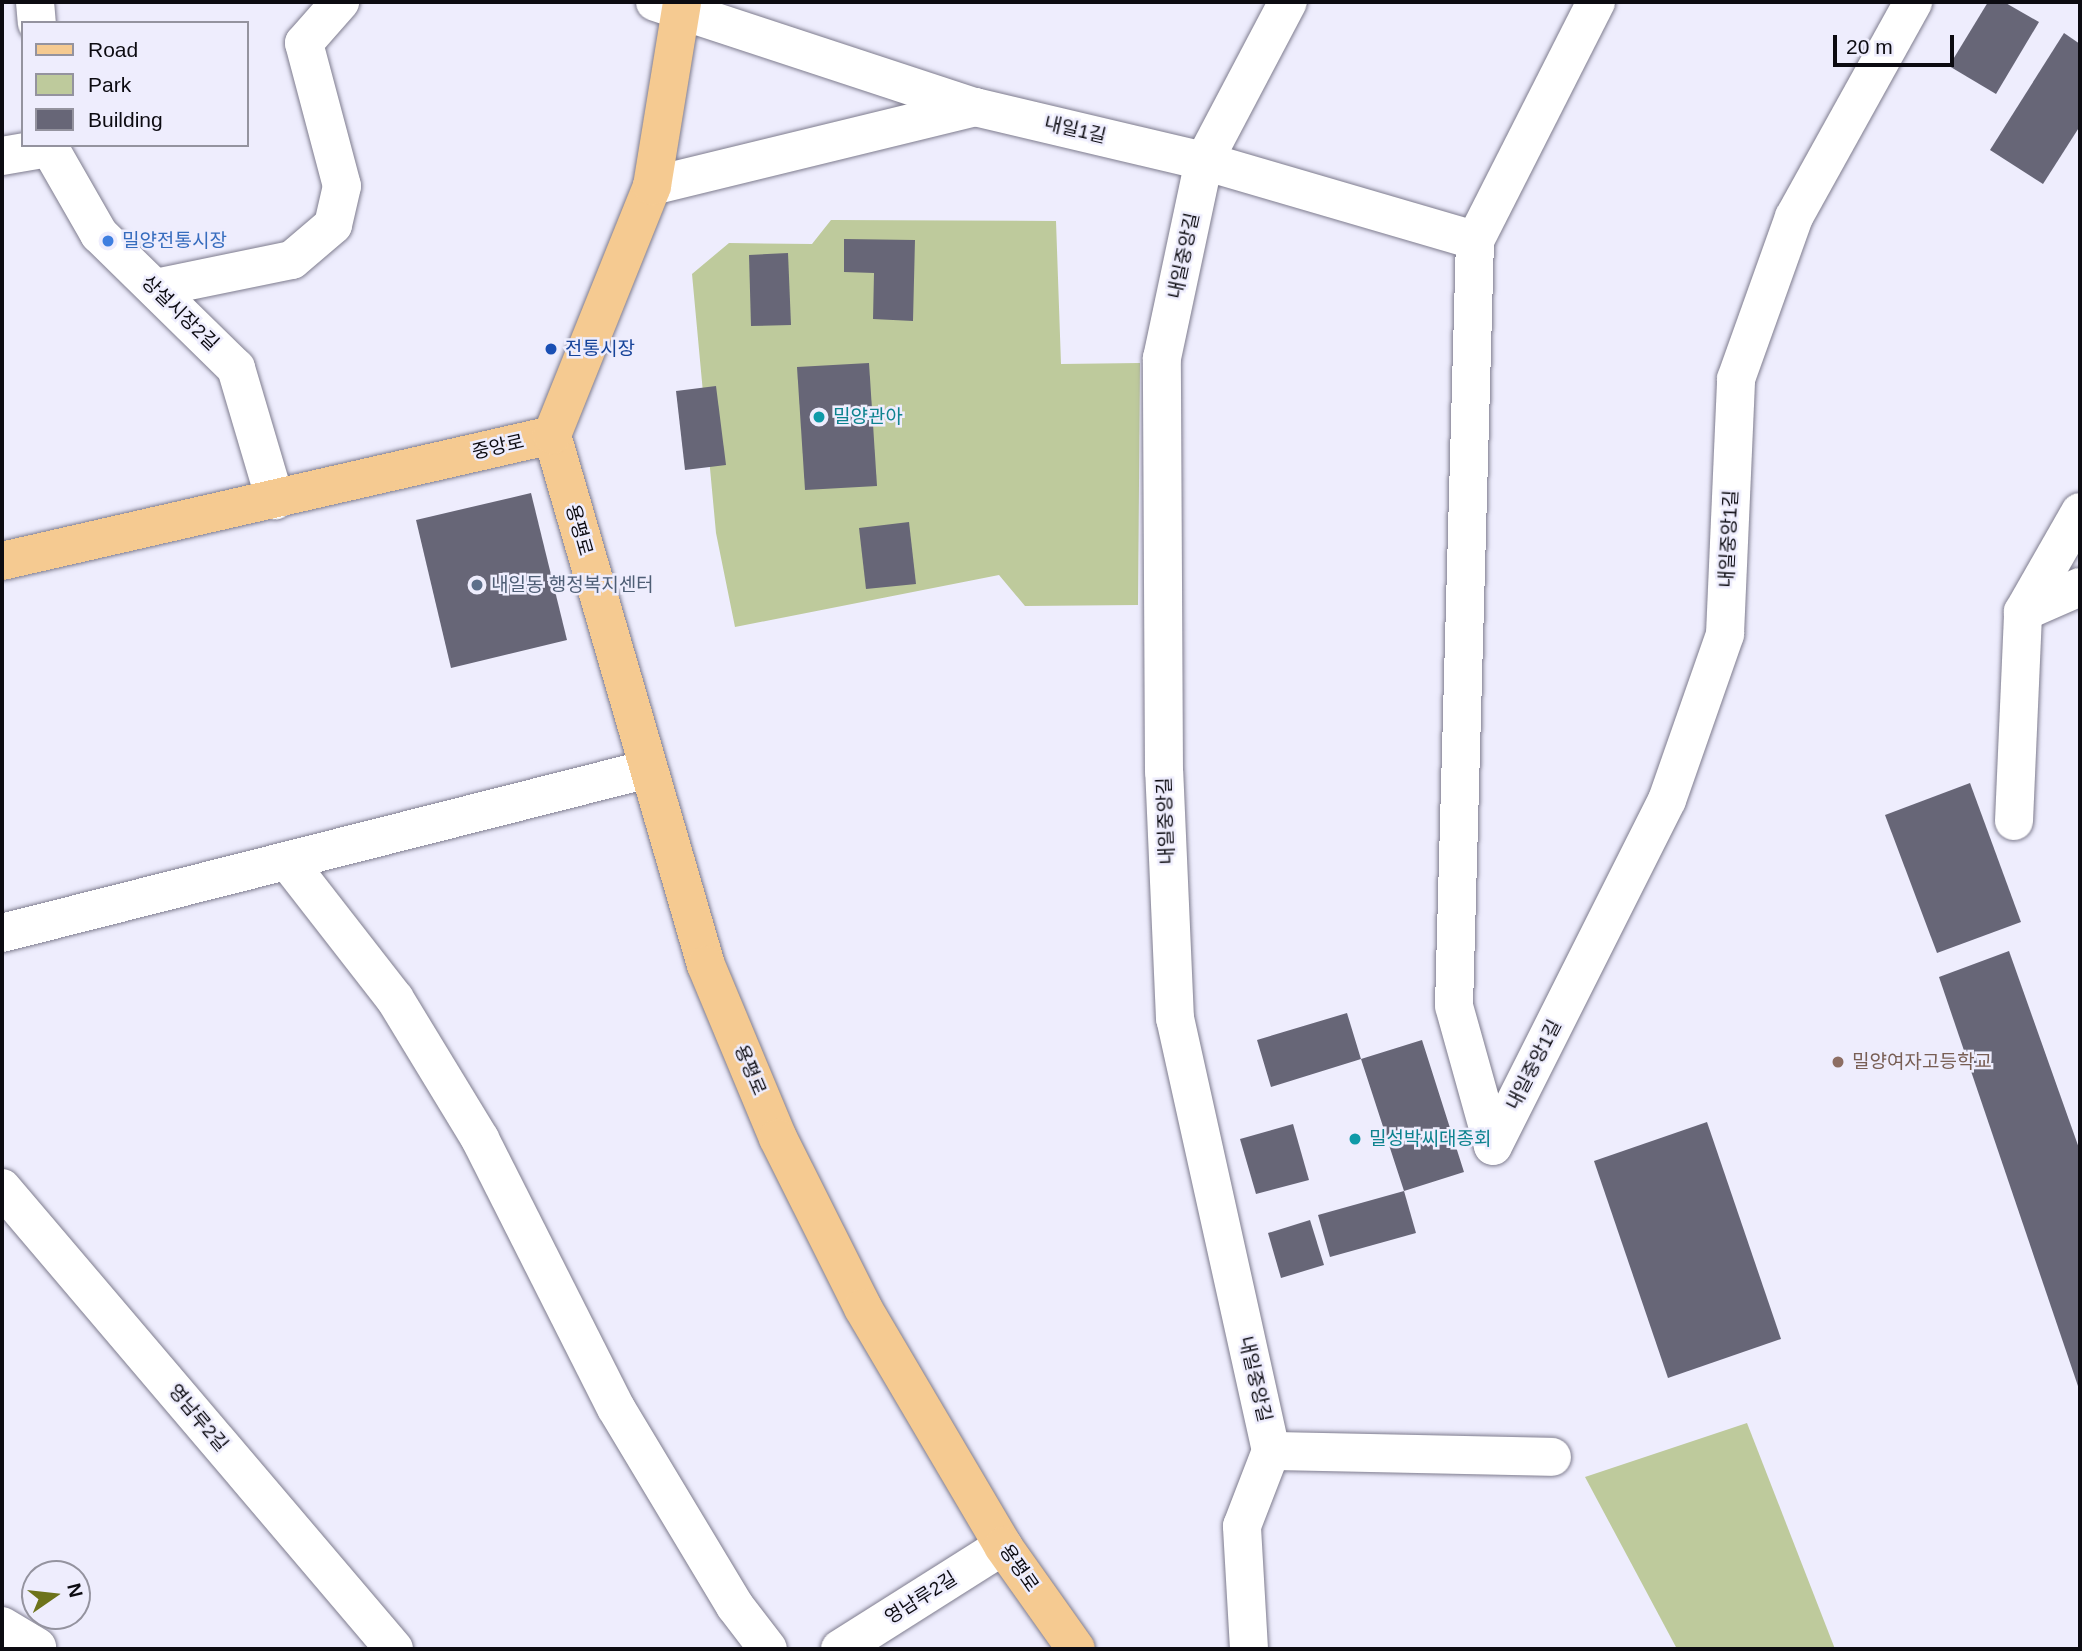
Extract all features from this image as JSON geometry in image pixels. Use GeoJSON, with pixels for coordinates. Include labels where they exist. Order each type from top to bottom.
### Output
{"type":"FeatureCollection","features":[{"type":"Feature","properties":{"kind":"main road"},"geometry":{"type":"LineString","coordinates":[[552,435],[652,186],[672,4]]}},
{"type":"Feature","properties":{"kind":"main road","name":"중앙로"},"geometry":{"type":"LineString","coordinates":[[2,561],[552,435]]}},
{"type":"Feature","properties":{"kind":"main road","name":"용평로"},"geometry":{"type":"LineString","coordinates":[[552,435],[706,965],[778,1138],[863,1308],[1003,1546],[1076,1649]]}},
{"type":"Feature","properties":{"kind":"street"},"geometry":{"type":"LineString","coordinates":[[35,2],[37,21]]}},
{"type":"Feature","properties":{"kind":"street"},"geometry":{"type":"LineString","coordinates":[[155,288],[292,260],[333,225],[342,186],[304,43],[341,2]]}},
{"type":"Feature","properties":{"kind":"street","name":"내일중앙길"},"geometry":{"type":"LineString","coordinates":[[1271,1451],[1175,1019],[1168,900],[1162,358],[1204,161],[1288,2]]}},
{"type":"Feature","properties":{"kind":"street","name":"내일중앙1길"},"geometry":{"type":"LineString","coordinates":[[1596,2],[1475,240],[1454,1006],[1493,1146],[1667,800],[1725,634],[1737,379],[1794,217],[1913,2]]}},
{"type":"Feature","properties":{"kind":"street","name":"내일1길"},"geometry":{"type":"LineString","coordinates":[[672,4],[975,107],[1204,161],[1475,240]]}},
{"type":"Feature","properties":{"kind":"street"},"geometry":{"type":"LineString","coordinates":[[652,186],[975,107]]}},
{"type":"Feature","properties":{"kind":"street"},"geometry":{"type":"LineString","coordinates":[[2,156],[48,147]]}},
{"type":"Feature","properties":{"kind":"street","name":"상설시장2길"},"geometry":{"type":"LineString","coordinates":[[48,147],[100,234],[236,368],[275,500]]}},
{"type":"Feature","properties":{"kind":"street"},"geometry":{"type":"LineString","coordinates":[[2014,821],[2023,612],[2080,512]]}},
{"type":"Feature","properties":{"kind":"street"},"geometry":{"type":"LineString","coordinates":[[2023,612],[2080,587]]}},
{"type":"Feature","properties":{"kind":"street"},"geometry":{"type":"LineString","coordinates":[[2,933],[289,863],[648,769]]}},
{"type":"Feature","properties":{"kind":"street"},"geometry":{"type":"LineString","coordinates":[[289,863],[402,1010],[480,1139],[616,1408],[735,1606],[768,1649]]}},
{"type":"Feature","properties":{"kind":"street","name":"영남루2길"},"geometry":{"type":"LineString","coordinates":[[2,1188],[394,1649]]}},
{"type":"Feature","properties":{"kind":"street"},"geometry":{"type":"LineString","coordinates":[[1249,1649],[1242,1526],[1271,1451],[1552,1457]]}},
{"type":"Feature","properties":{"kind":"street","name":"영남루2길"},"geometry":{"type":"LineString","coordinates":[[839,1649],[1003,1546]]}},
{"type":"Feature","properties":{"kind":"street"},"geometry":{"type":"LineString","coordinates":[[2,1626],[37,1647]]}},
{"type":"Feature","properties":{"kind":"green space"},"geometry":{"type":"Polygon","coordinates":[[[831,220],[1056,221],[1061,364],[1140,363],[1138,605],[1025,606],[999,575],[735,627],[716,533],[692,274],[729,243],[812,244],[831,220]]]}},
{"type":"Feature","properties":{"kind":"green space"},"geometry":{"type":"Polygon","coordinates":[[[1747,1423],[1835,1649],[1677,1649],[1585,1477],[1747,1423]]]}},
{"type":"Feature","properties":{"kind":"building"},"geometry":{"type":"Polygon","coordinates":[[[1988,2],[2004,2],[2039,22],[1996,94],[1949,66],[1988,2]]]}},
{"type":"Feature","properties":{"kind":"building"},"geometry":{"type":"Polygon","coordinates":[[[2064,33],[2080,44],[2080,126],[2043,184],[1990,150],[2064,33]]]}},
{"type":"Feature","properties":{"kind":"building"},"geometry":{"type":"Polygon","coordinates":[[[844,239],[915,240],[913,321],[873,319],[874,273],[844,272],[844,239]]]}},
{"type":"Feature","properties":{"kind":"building"},"geometry":{"type":"Polygon","coordinates":[[[788,253],[791,325],[751,326],[749,255],[788,253]]]}},
{"type":"Feature","properties":{"kind":"building"},"geometry":{"type":"Polygon","coordinates":[[[869,363],[877,486],[805,490],[797,367],[869,363]]]}},
{"type":"Feature","properties":{"kind":"building"},"geometry":{"type":"Polygon","coordinates":[[[716,386],[726,465],[685,470],[676,391],[716,386]]]}},
{"type":"Feature","properties":{"kind":"building"},"geometry":{"type":"Polygon","coordinates":[[[531,493],[567,640],[451,668],[416,520],[531,493]]]}},
{"type":"Feature","properties":{"kind":"building"},"geometry":{"type":"Polygon","coordinates":[[[909,522],[916,584],[866,589],[859,528],[909,522]]]}},
{"type":"Feature","properties":{"kind":"building"},"geometry":{"type":"Polygon","coordinates":[[[1970,783],[2021,922],[1937,953],[1885,815],[1970,783]]]}},
{"type":"Feature","properties":{"kind":"building"},"geometry":{"type":"Polygon","coordinates":[[[2009,951],[2080,1151],[2080,1392],[1939,977],[2009,951]]]}},
{"type":"Feature","properties":{"kind":"building"},"geometry":{"type":"Polygon","coordinates":[[[1347,1013],[1361,1059],[1271,1087],[1257,1040],[1347,1013]]]}},
{"type":"Feature","properties":{"kind":"building"},"geometry":{"type":"Polygon","coordinates":[[[1422,1040],[1464,1172],[1404,1191],[1361,1059],[1422,1040]]]}},
{"type":"Feature","properties":{"kind":"building"},"geometry":{"type":"Polygon","coordinates":[[[1707,1122],[1781,1339],[1668,1378],[1594,1161],[1707,1122]]]}},
{"type":"Feature","properties":{"kind":"building"},"geometry":{"type":"Polygon","coordinates":[[[1293,1124],[1309,1180],[1256,1194],[1240,1139],[1293,1124]]]}},
{"type":"Feature","properties":{"kind":"building"},"geometry":{"type":"Polygon","coordinates":[[[1404,1191],[1416,1233],[1330,1257],[1318,1215],[1404,1191]]]}},
{"type":"Feature","properties":{"kind":"building"},"geometry":{"type":"Polygon","coordinates":[[[1310,1220],[1324,1265],[1281,1278],[1268,1233],[1310,1220]]]}},
{"type":"Feature","properties":{"kind":"place","name":"밀양전통시장"},"geometry":{"type":"Point","coordinates":[108,241]}},
{"type":"Feature","properties":{"kind":"place","name":"전통시장"},"geometry":{"type":"Point","coordinates":[551,349]}},
{"type":"Feature","properties":{"kind":"place","name":"밀양관아"},"geometry":{"type":"Point","coordinates":[819,417]}},
{"type":"Feature","properties":{"kind":"place","name":"내일동 행정복지센터"},"geometry":{"type":"Point","coordinates":[477,585]}},
{"type":"Feature","properties":{"kind":"place","name":"밀양여자고등학교"},"geometry":{"type":"Point","coordinates":[1838,1062]}},
{"type":"Feature","properties":{"kind":"place","name":"밀성박씨대종회"},"geometry":{"type":"Point","coordinates":[1355,1139]}}]}
